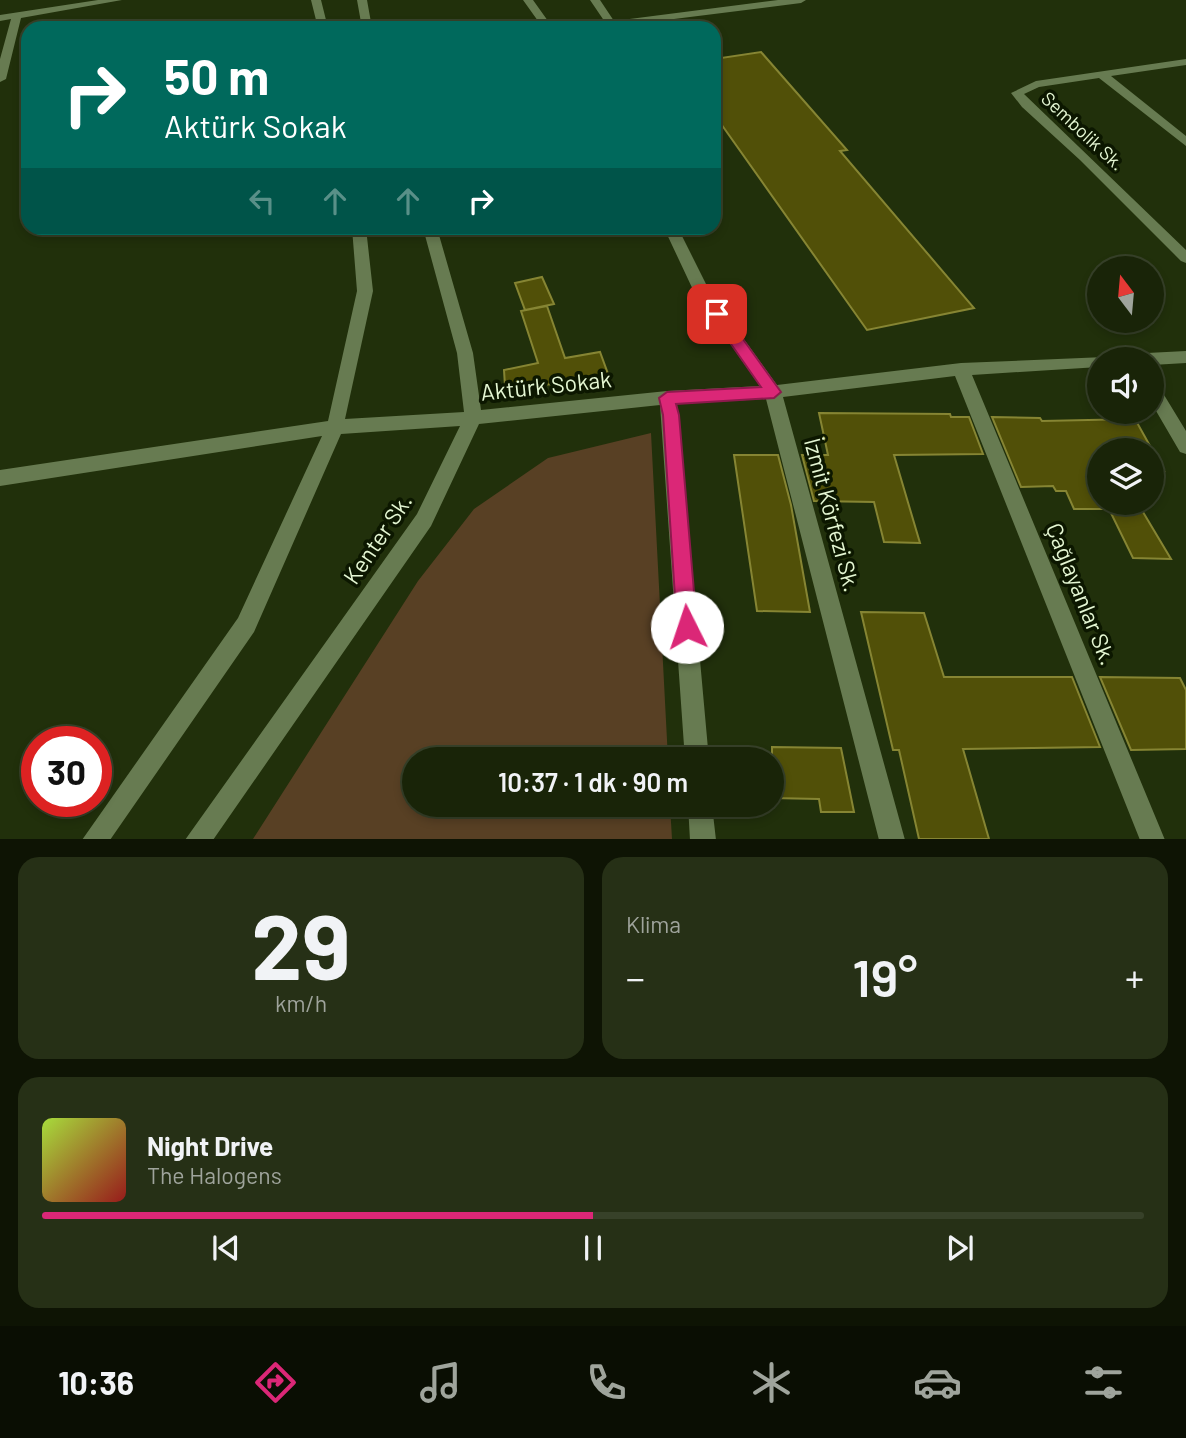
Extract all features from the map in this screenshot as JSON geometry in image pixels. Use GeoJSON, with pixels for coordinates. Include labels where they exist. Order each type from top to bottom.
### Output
{"type":"FeatureCollection","features":[{"type":"Feature","properties":{"kind":"street"},"geometry":{"type":"LineString","coordinates":[[0,18],[117,0]]}},
{"type":"Feature","properties":{"kind":"street"},"geometry":{"type":"LineString","coordinates":[[316,0],[321,21]]}},
{"type":"Feature","properties":{"kind":"street"},"geometry":{"type":"LineString","coordinates":[[362,0],[366,21]]}},
{"type":"Feature","properties":{"kind":"street"},"geometry":{"type":"LineString","coordinates":[[528,0],[543,21]]}},
{"type":"Feature","properties":{"kind":"street"},"geometry":{"type":"LineString","coordinates":[[595,0],[610,21]]}},
{"type":"Feature","properties":{"kind":"street"},"geometry":{"type":"LineString","coordinates":[[649,21],[801,0]]}},
{"type":"Feature","properties":{"kind":"street"},"geometry":{"type":"LineString","coordinates":[[0,79],[17,15]]}},
{"type":"Feature","properties":{"kind":"street","name":"Sembolik Sk."},"geometry":{"type":"LineString","coordinates":[[1186,62],[1036,84],[1017,93],[1026,105],[1084,157],[1186,258]]}},
{"type":"Feature","properties":{"kind":"street"},"geometry":{"type":"LineString","coordinates":[[1100,73],[1186,142]]}},
{"type":"Feature","properties":{"kind":"street"},"geometry":{"type":"LineString","coordinates":[[94,839],[246,625],[335,426],[365,291],[360,235]]}},
{"type":"Feature","properties":{"kind":"street"},"geometry":{"type":"LineString","coordinates":[[432,235],[465,352],[473,418]]}},
{"type":"Feature","properties":{"kind":"street","name":"İzmit Körfezi Sk."},"geometry":{"type":"LineString","coordinates":[[674,235],[703,294],[774,392],[892,839]]}},
{"type":"Feature","properties":{"kind":"street"},"geometry":{"type":"LineString","coordinates":[[1164,358],[1186,357]]}},
{"type":"Feature","properties":{"kind":"street","name":"Aktürk Sokak"},"geometry":{"type":"LineString","coordinates":[[0,478],[335,426],[473,418],[667,398],[774,392],[961,369],[1087,362]]}},
{"type":"Feature","properties":{"kind":"street","name":"Çağlayanlar Sk."},"geometry":{"type":"LineString","coordinates":[[961,369],[1153,839]]}},
{"type":"Feature","properties":{"kind":"street"},"geometry":{"type":"LineString","coordinates":[[667,398],[671,415],[696,747]]}},
{"type":"Feature","properties":{"kind":"street"},"geometry":{"type":"LineString","coordinates":[[1164,410],[1186,447]]}},
{"type":"Feature","properties":{"kind":"street","name":"Kenter Sk."},"geometry":{"type":"LineString","coordinates":[[197,839],[424,520],[473,418]]}},
{"type":"Feature","properties":{"kind":"street"},"geometry":{"type":"LineString","coordinates":[[701,817],[703,839]]}},
{"type":"Feature","properties":{"kind":"shaded area"},"geometry":{"type":"Polygon","coordinates":[[[651,433],[667,747],[402,747],[402,817],[671,817],[672,839],[253,839],[418,581],[474,509],[548,458],[651,433]]]}},
{"type":"Feature","properties":{"kind":"building"},"geometry":{"type":"Polygon","coordinates":[[[761,52],[847,150],[840,151],[974,308],[867,330],[721,124],[721,58],[761,52]]]}},
{"type":"Feature","properties":{"kind":"building"},"geometry":{"type":"Polygon","coordinates":[[[542,277],[554,304],[525,310],[515,283],[542,277]]]}},
{"type":"Feature","properties":{"kind":"building"},"geometry":{"type":"Polygon","coordinates":[[[547,306],[565,358],[600,352],[611,382],[505,386],[504,370],[538,363],[521,311],[547,306]]]}},
{"type":"Feature","properties":{"kind":"building"},"geometry":{"type":"Polygon","coordinates":[[[819,413],[950,414],[951,417],[969,417],[983,454],[894,455],[920,543],[884,542],[874,502],[814,501],[802,455],[828,455],[819,413]]]}},
{"type":"Feature","properties":{"kind":"building"},"geometry":{"type":"Polygon","coordinates":[[[992,417],[1040,418],[1042,421],[1087,420],[1087,424],[1138,424],[1146,438],[1087,438],[1087,509],[1074,509],[1066,491],[1056,491],[1053,486],[1021,487],[992,417]]]}},
{"type":"Feature","properties":{"kind":"building"},"geometry":{"type":"Polygon","coordinates":[[[734,455],[778,455],[791,505],[810,612],[757,611],[734,455]]]}},
{"type":"Feature","properties":{"kind":"building"},"geometry":{"type":"Polygon","coordinates":[[[1112,515],[1145,515],[1171,559],[1133,558],[1112,515]]]}},
{"type":"Feature","properties":{"kind":"building"},"geometry":{"type":"Polygon","coordinates":[[[861,612],[924,613],[944,677],[1072,677],[1100,747],[963,749],[989,839],[919,839],[899,750],[893,750],[861,612]]]}},
{"type":"Feature","properties":{"kind":"building"},"geometry":{"type":"Polygon","coordinates":[[[1100,677],[1180,678],[1186,690],[1186,749],[1131,750],[1100,677]]]}},
{"type":"Feature","properties":{"kind":"building"},"geometry":{"type":"Polygon","coordinates":[[[784,747],[841,748],[854,812],[821,812],[819,799],[784,798],[784,747]]]}},
{"type":"Feature","properties":{"kind":"route"},"geometry":{"type":"LineString","coordinates":[[687,627],[671,415],[667,398],[774,392],[717,314]]}}]}
